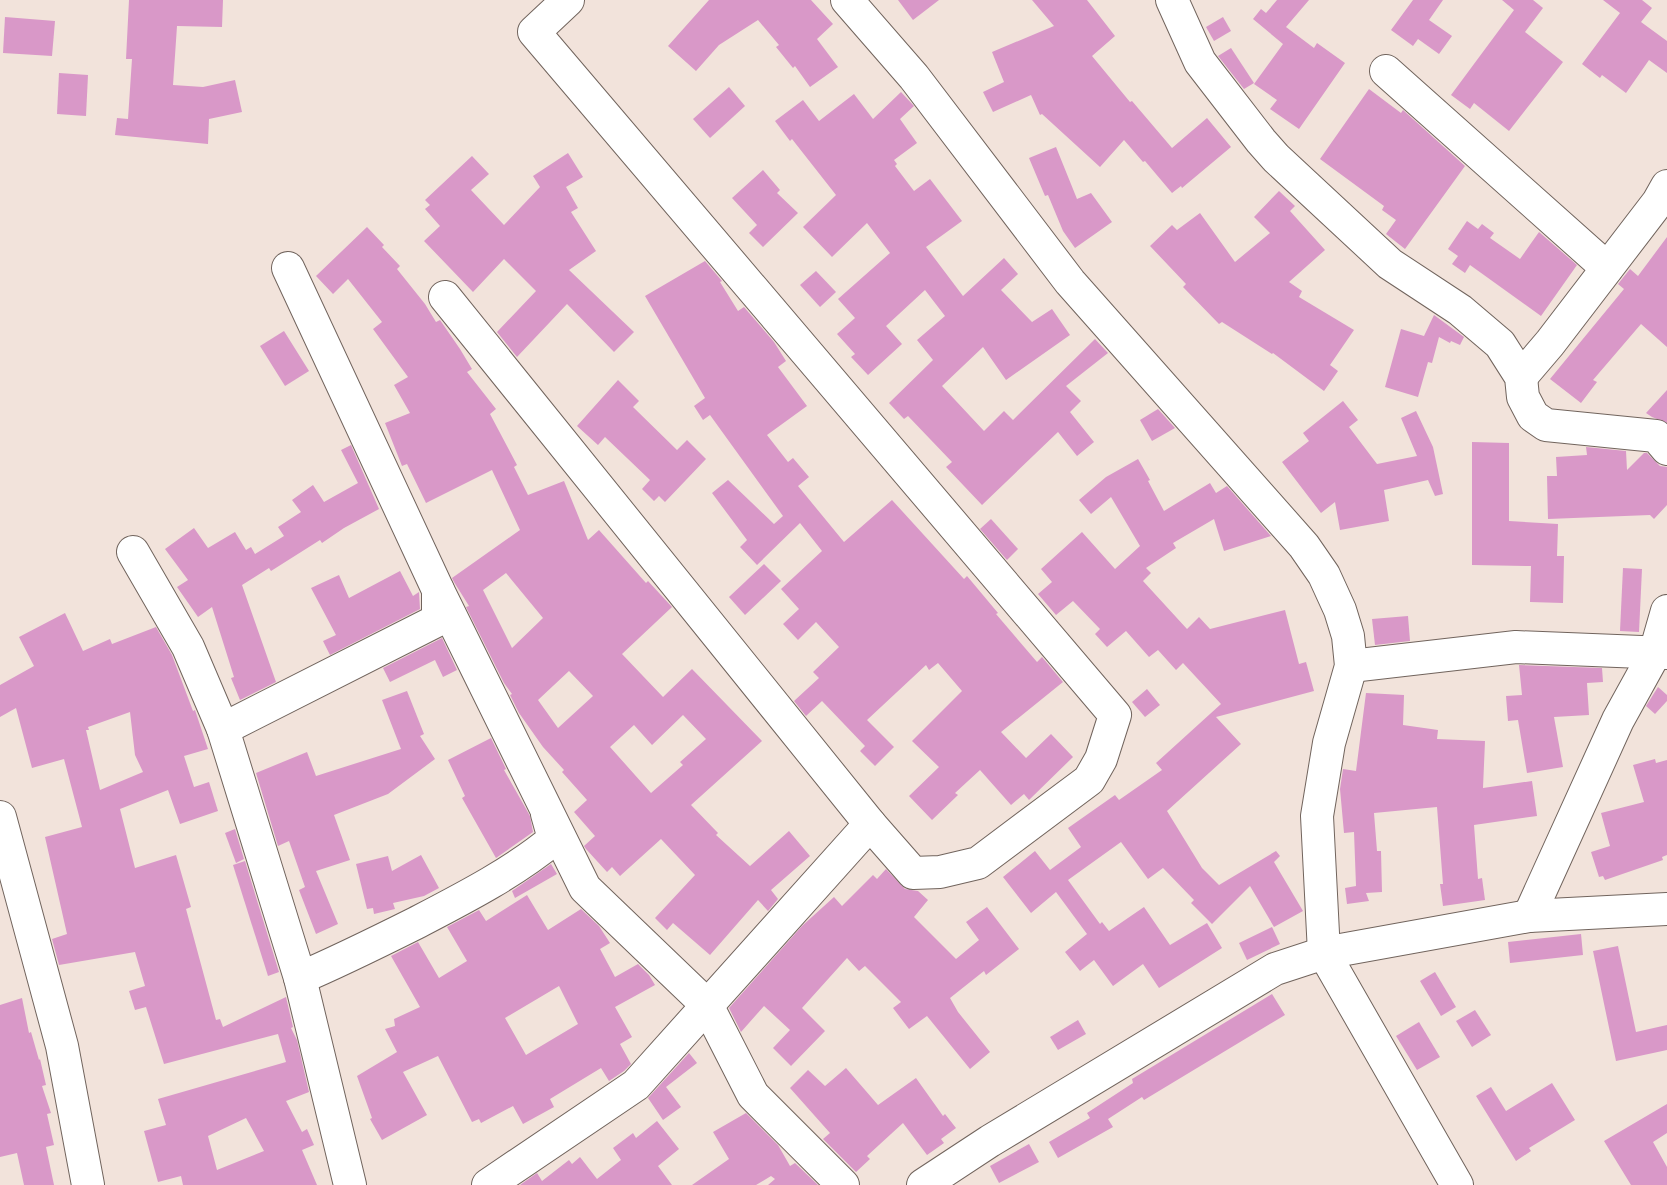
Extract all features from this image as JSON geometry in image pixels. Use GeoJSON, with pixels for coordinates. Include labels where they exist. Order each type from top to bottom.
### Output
{"type":"FeatureCollection","features":[{"type":"Feature","properties":{"kind":"street"},"geometry":{"type":"LineString","coordinates":[[445,297],[870,824],[913,873],[940,872],[978,863],[1089,780],[1101,759],[1115,715],[534,32],[568,0]]}},
{"type":"Feature","properties":{"kind":"street"},"geometry":{"type":"LineString","coordinates":[[847,0],[914,77],[1070,282],[1304,546],[1324,575],[1340,610],[1348,636],[1352,666],[1329,743],[1317,816],[1324,953],[1457,1185]]}},
{"type":"Feature","properties":{"kind":"street"},"geometry":{"type":"LineString","coordinates":[[1172,0],[1200,62],[1269,150],[1390,264],[1460,310],[1500,344],[1521,377],[1523,397],[1533,416],[1546,425],[1656,436],[1667,449]]}},
{"type":"Feature","properties":{"kind":"street"},"geometry":{"type":"LineString","coordinates":[[1386,71],[1607,268]]}},
{"type":"Feature","properties":{"kind":"street"},"geometry":{"type":"LineString","coordinates":[[1521,377],[1658,202],[1667,186]]}},
{"type":"Feature","properties":{"kind":"street"},"geometry":{"type":"LineString","coordinates":[[288,268],[438,590],[585,888],[707,1005],[753,1095],[843,1185]]}},
{"type":"Feature","properties":{"kind":"street"},"geometry":{"type":"LineString","coordinates":[[133,552],[188,647],[223,729],[300,978],[350,1185]]}},
{"type":"Feature","properties":{"kind":"street"},"geometry":{"type":"LineString","coordinates":[[223,729],[438,620],[438,590]]}},
{"type":"Feature","properties":{"kind":"street"},"geometry":{"type":"LineString","coordinates":[[1529,916],[1618,720],[1661,653],[1667,611]]}},
{"type":"Feature","properties":{"kind":"street"},"geometry":{"type":"LineString","coordinates":[[1352,666],[1516,647],[1661,653]]}},
{"type":"Feature","properties":{"kind":"street"},"geometry":{"type":"LineString","coordinates":[[300,978],[342,960],[450,905],[531,858],[554,839],[546,810]]}},
{"type":"Feature","properties":{"kind":"street"},"geometry":{"type":"LineString","coordinates":[[0,817],[62,1046],[88,1185]]}},
{"type":"Feature","properties":{"kind":"street"},"geometry":{"type":"LineString","coordinates":[[488,1185],[636,1085],[870,824]]}},
{"type":"Feature","properties":{"kind":"street"},"geometry":{"type":"LineString","coordinates":[[923,1185],[990,1141],[1275,969],[1324,953],[1529,916],[1667,909]]}},
{"type":"Feature","properties":{"kind":"building"},"geometry":{"type":"Polygon","coordinates":[[[129,0],[223,0],[222,27],[177,26],[173,85],[203,87],[235,80],[242,112],[209,119],[208,144],[115,135],[117,118],[128,119],[132,59],[126,59],[129,0]]]}},
{"type":"Feature","properties":{"kind":"building"},"geometry":{"type":"Polygon","coordinates":[[[709,0],[811,0],[833,24],[817,39],[838,67],[810,87],[795,66],[793,68],[776,47],[779,45],[758,20],[719,45],[696,71],[668,46],[709,0]]]}},
{"type":"Feature","properties":{"kind":"building"},"geometry":{"type":"Polygon","coordinates":[[[898,0],[939,0],[913,20],[898,0]]]}},
{"type":"Feature","properties":{"kind":"building"},"geometry":{"type":"Polygon","coordinates":[[[1032,0],[1087,0],[1115,36],[1092,56],[1172,148],[1207,118],[1231,147],[1182,188],[1181,186],[1172,193],[1124,140],[1100,167],[1042,114],[1040,115],[1031,95],[993,112],[983,92],[1004,82],[992,52],[1054,26],[1032,0]]]}},
{"type":"Feature","properties":{"kind":"building"},"geometry":{"type":"Polygon","coordinates":[[[1277,0],[1309,0],[1286,27],[1314,48],[1317,43],[1345,63],[1299,129],[1270,109],[1277,100],[1254,84],[1283,44],[1253,19],[1261,9],[1266,13],[1277,0]]]}},
{"type":"Feature","properties":{"kind":"building"},"geometry":{"type":"Polygon","coordinates":[[[1413,0],[1443,0],[1429,20],[1452,36],[1439,54],[1418,39],[1413,46],[1391,30],[1413,0]]]}},
{"type":"Feature","properties":{"kind":"building"},"geometry":{"type":"Polygon","coordinates":[[[1502,0],[1533,0],[1543,8],[1525,32],[1563,62],[1509,131],[1474,103],[1470,109],[1451,95],[1514,10],[1502,0]]]}},
{"type":"Feature","properties":{"kind":"building"},"geometry":{"type":"Polygon","coordinates":[[[1603,0],[1642,0],[1652,8],[1641,22],[1667,41],[1667,73],[1649,60],[1626,93],[1602,75],[1600,78],[1582,64],[1620,13],[1603,0]]]}},
{"type":"Feature","properties":{"kind":"building"},"geometry":{"type":"Polygon","coordinates":[[[5,17],[55,21],[52,56],[3,53],[5,17]]]}},
{"type":"Feature","properties":{"kind":"building"},"geometry":{"type":"Polygon","coordinates":[[[1223,17],[1231,31],[1214,41],[1206,27],[1223,17]]]}},
{"type":"Feature","properties":{"kind":"building"},"geometry":{"type":"Polygon","coordinates":[[[1231,48],[1254,83],[1244,89],[1218,56],[1231,48]]]}},
{"type":"Feature","properties":{"kind":"building"},"geometry":{"type":"Polygon","coordinates":[[[59,73],[88,75],[86,116],[57,114],[59,73]]]}},
{"type":"Feature","properties":{"kind":"building"},"geometry":{"type":"Polygon","coordinates":[[[729,87],[745,106],[710,138],[693,119],[729,87]]]}},
{"type":"Feature","properties":{"kind":"building"},"geometry":{"type":"Polygon","coordinates":[[[1369,89],[1401,113],[1403,110],[1465,166],[1405,249],[1386,234],[1396,220],[1382,210],[1384,206],[1320,159],[1369,89]]]}},
{"type":"Feature","properties":{"kind":"building"},"geometry":{"type":"Polygon","coordinates":[[[901,92],[914,106],[900,119],[917,143],[894,160],[897,164],[895,166],[914,191],[930,179],[962,221],[926,247],[963,296],[1004,258],[1018,274],[1001,290],[1032,322],[1052,309],[1070,335],[1006,380],[983,347],[942,386],[984,431],[1004,411],[1013,420],[1095,339],[1108,353],[1066,386],[1081,401],[1070,412],[1094,442],[1077,456],[1058,432],[982,505],[946,467],[952,462],[908,416],[904,419],[889,403],[933,360],[917,340],[945,316],[925,290],[886,326],[902,344],[868,375],[851,357],[855,354],[837,334],[855,318],[838,299],[890,253],[867,223],[832,257],[803,227],[836,195],[775,121],[803,100],[819,121],[854,94],[873,119],[901,92]]]}},
{"type":"Feature","properties":{"kind":"building"},"geometry":{"type":"Polygon","coordinates":[[[1056,147],[1077,199],[1091,193],[1112,222],[1075,248],[1063,231],[1048,195],[1045,196],[1029,158],[1056,147]]]}},
{"type":"Feature","properties":{"kind":"building"},"geometry":{"type":"Polygon","coordinates":[[[568,153],[583,177],[566,187],[578,208],[571,212],[596,251],[569,270],[634,332],[614,352],[567,304],[517,357],[497,332],[536,291],[504,259],[473,292],[424,241],[440,226],[425,209],[430,205],[425,200],[472,156],[489,174],[471,190],[504,225],[540,187],[533,176],[568,153]]]}},
{"type":"Feature","properties":{"kind":"building"},"geometry":{"type":"Polygon","coordinates":[[[763,170],[780,190],[777,193],[798,213],[763,247],[749,233],[757,225],[732,198],[763,170]]]}},
{"type":"Feature","properties":{"kind":"building"},"geometry":{"type":"Polygon","coordinates":[[[1279,191],[1295,206],[1290,211],[1325,250],[1289,282],[1302,291],[1299,297],[1354,330],[1330,365],[1338,371],[1324,391],[1273,353],[1222,322],[1219,324],[1183,287],[1186,284],[1150,246],[1172,225],[1177,230],[1200,213],[1235,262],[1270,233],[1254,217],[1279,191]]]}},
{"type":"Feature","properties":{"kind":"building"},"geometry":{"type":"Polygon","coordinates":[[[1467,221],[1478,229],[1482,224],[1494,233],[1490,238],[1520,259],[1539,232],[1577,265],[1541,316],[1470,265],[1465,273],[1452,264],[1458,256],[1448,249],[1467,221]]]}},
{"type":"Feature","properties":{"kind":"building"},"geometry":{"type":"Polygon","coordinates":[[[367,227],[400,266],[397,269],[425,304],[436,322],[440,320],[460,349],[472,369],[467,372],[496,409],[490,414],[517,465],[514,467],[528,495],[564,481],[588,540],[599,530],[646,583],[648,581],[672,607],[622,654],[663,697],[692,669],[762,741],[691,805],[718,833],[716,835],[750,866],[789,831],[810,856],[771,890],[778,899],[768,911],[758,900],[710,955],[673,923],[667,930],[655,918],[695,875],[661,839],[620,876],[612,867],[607,872],[586,849],[584,846],[595,836],[574,812],[587,800],[562,772],[564,770],[543,747],[519,713],[510,695],[512,694],[504,683],[466,607],[469,606],[452,578],[520,530],[492,470],[426,503],[407,464],[402,466],[385,423],[410,413],[394,385],[408,377],[373,329],[382,322],[348,279],[333,294],[316,276],[367,227]],[[506,573],[483,590],[512,648],[543,618],[506,573]],[[569,671],[538,700],[558,728],[593,696],[569,671]],[[683,715],[652,745],[634,725],[610,747],[651,793],[683,765],[680,762],[706,739],[683,715]]]}},
{"type":"Feature","properties":{"kind":"building"},"geometry":{"type":"Polygon","coordinates":[[[1667,237],[1667,347],[1641,324],[1593,380],[1597,382],[1581,403],[1550,379],[1624,289],[1618,284],[1630,269],[1638,276],[1667,237]]]}},
{"type":"Feature","properties":{"kind":"building"},"geometry":{"type":"Polygon","coordinates":[[[705,261],[722,281],[720,282],[738,311],[744,307],[774,342],[786,361],[778,367],[807,406],[767,435],[788,462],[793,458],[809,477],[798,486],[844,542],[892,500],[964,579],[967,576],[1037,662],[1042,657],[1063,682],[1001,732],[1026,758],[1051,734],[1073,757],[1029,800],[1024,794],[1011,805],[980,770],[955,793],[958,795],[932,820],[909,796],[939,767],[912,741],[962,691],[938,663],[929,670],[926,665],[867,720],[894,747],[875,766],[860,751],[865,746],[822,701],[806,716],[794,701],[819,678],[813,672],[839,647],[816,622],[798,640],[783,624],[799,609],[781,589],[822,551],[800,523],[757,565],[740,547],[747,540],[712,493],[728,480],[774,524],[783,516],[710,415],[703,420],[694,406],[705,398],[645,296],[705,261]]]}},
{"type":"Feature","properties":{"kind":"building"},"geometry":{"type":"Polygon","coordinates":[[[816,271],[836,292],[820,307],[800,285],[816,271]]]}},
{"type":"Feature","properties":{"kind":"building"},"geometry":{"type":"Polygon","coordinates":[[[1434,315],[1464,337],[1460,345],[1439,337],[1432,363],[1428,362],[1418,397],[1385,387],[1401,329],[1424,336],[1434,315]]]}},
{"type":"Feature","properties":{"kind":"building"},"geometry":{"type":"Polygon","coordinates":[[[284,331],[309,371],[285,386],[260,346],[284,331]]]}},
{"type":"Feature","properties":{"kind":"building"},"geometry":{"type":"Polygon","coordinates":[[[618,380],[639,401],[633,407],[677,450],[687,440],[706,459],[665,502],[659,496],[654,501],[642,489],[650,480],[605,437],[598,445],[577,426],[618,380]]]}},
{"type":"Feature","properties":{"kind":"building"},"geometry":{"type":"Polygon","coordinates":[[[1667,390],[1667,423],[1646,413],[1667,390]]]}},
{"type":"Feature","properties":{"kind":"building"},"geometry":{"type":"Polygon","coordinates":[[[1343,401],[1358,420],[1349,427],[1377,464],[1417,456],[1401,418],[1416,411],[1433,447],[1443,494],[1435,496],[1428,480],[1384,490],[1389,521],[1340,530],[1335,502],[1321,513],[1282,462],[1309,441],[1303,433],[1343,401]]]}},
{"type":"Feature","properties":{"kind":"building"},"geometry":{"type":"Polygon","coordinates":[[[1158,409],[1175,428],[1152,441],[1140,420],[1158,409]]]}},
{"type":"Feature","properties":{"kind":"building"},"geometry":{"type":"Polygon","coordinates":[[[1472,442],[1509,443],[1509,521],[1558,524],[1557,556],[1564,556],[1563,603],[1530,602],[1531,566],[1472,565],[1472,442]]]}},
{"type":"Feature","properties":{"kind":"building"},"geometry":{"type":"Polygon","coordinates":[[[351,445],[379,509],[322,543],[320,540],[271,571],[269,568],[242,585],[276,682],[240,700],[231,678],[234,677],[212,607],[198,617],[177,587],[188,580],[165,549],[194,528],[208,548],[235,532],[246,550],[251,547],[255,554],[284,536],[278,527],[301,512],[292,500],[313,485],[324,502],[358,483],[341,450],[351,445]]]}},
{"type":"Feature","properties":{"kind":"building"},"geometry":{"type":"Polygon","coordinates":[[[1586,447],[1626,451],[1627,470],[1644,453],[1647,453],[1660,466],[1667,467],[1667,505],[1654,519],[1650,515],[1548,519],[1547,476],[1557,476],[1556,457],[1587,455],[1586,447]]]}},
{"type":"Feature","properties":{"kind":"building"},"geometry":{"type":"Polygon","coordinates":[[[1138,459],[1164,511],[1210,483],[1216,493],[1227,486],[1271,536],[1224,551],[1214,519],[1173,543],[1176,548],[1146,568],[1151,573],[1143,581],[1187,629],[1199,617],[1210,629],[1285,610],[1299,664],[1306,662],[1314,691],[1216,717],[1241,744],[1167,811],[1202,868],[1219,885],[1276,851],[1280,856],[1274,862],[1303,911],[1274,927],[1250,886],[1212,924],[1191,903],[1194,900],[1163,868],[1148,879],[1121,842],[1068,880],[1100,924],[1102,922],[1109,931],[1144,907],[1170,945],[1207,923],[1222,948],[1159,988],[1143,964],[1113,986],[1094,960],[1080,971],[1065,952],[1087,934],[1056,892],[1031,913],[1003,877],[1035,851],[1050,870],[1081,847],[1068,828],[1115,795],[1119,800],[1162,770],[1156,763],[1221,704],[1183,663],[1176,670],[1158,650],[1149,657],[1126,631],[1107,647],[1095,634],[1100,629],[1073,601],[1056,615],[1038,594],[1052,582],[1041,569],[1082,532],[1115,569],[1140,546],[1111,497],[1091,514],[1079,500],[1106,477],[1138,459]]]}},
{"type":"Feature","properties":{"kind":"building"},"geometry":{"type":"Polygon","coordinates":[[[991,519],[1018,549],[1007,560],[980,529],[991,519]]]}},
{"type":"Feature","properties":{"kind":"building"},"geometry":{"type":"Polygon","coordinates":[[[764,564],[781,581],[745,615],[729,597],[764,564]]]}},
{"type":"Feature","properties":{"kind":"building"},"geometry":{"type":"Polygon","coordinates":[[[1623,568],[1642,569],[1639,632],[1620,631],[1623,568]]]}},
{"type":"Feature","properties":{"kind":"building"},"geometry":{"type":"Polygon","coordinates":[[[400,571],[413,596],[419,592],[420,609],[330,655],[323,641],[336,635],[311,588],[339,575],[349,598],[400,571]]]}},
{"type":"Feature","properties":{"kind":"building"},"geometry":{"type":"Polygon","coordinates":[[[65,613],[83,651],[110,639],[112,644],[156,627],[172,655],[193,711],[195,710],[208,749],[184,756],[194,787],[209,782],[218,811],[180,824],[168,790],[120,809],[135,868],[176,855],[191,907],[186,909],[216,1020],[220,1019],[223,1027],[286,997],[293,1027],[291,1028],[297,1040],[309,1092],[286,1101],[302,1132],[307,1129],[314,1145],[302,1150],[317,1185],[183,1185],[181,1176],[158,1182],[144,1131],[166,1125],[158,1099],[286,1062],[278,1034],[164,1064],[146,1007],[135,1010],[129,991],[145,986],[135,952],[59,965],[52,939],[67,934],[45,837],[82,827],[64,759],[32,768],[16,708],[0,717],[0,685],[34,666],[19,637],[65,613]],[[130,712],[88,727],[89,730],[86,730],[100,790],[143,772],[135,755],[130,712]],[[246,1118],[208,1136],[217,1170],[264,1151],[246,1118]]]}},
{"type":"Feature","properties":{"kind":"building"},"geometry":{"type":"Polygon","coordinates":[[[1408,616],[1410,641],[1375,645],[1372,619],[1408,616]]]}},
{"type":"Feature","properties":{"kind":"building"},"geometry":{"type":"Polygon","coordinates":[[[442,638],[457,670],[443,677],[435,660],[390,682],[383,668],[442,638]]]}},
{"type":"Feature","properties":{"kind":"building"},"geometry":{"type":"Polygon","coordinates":[[[1519,665],[1602,668],[1603,682],[1587,683],[1589,715],[1554,717],[1563,767],[1527,773],[1518,720],[1508,721],[1506,696],[1522,695],[1519,665]]]}},
{"type":"Feature","properties":{"kind":"building"},"geometry":{"type":"Polygon","coordinates":[[[1658,687],[1667,695],[1667,701],[1655,714],[1646,706],[1658,687]]]}},
{"type":"Feature","properties":{"kind":"building"},"geometry":{"type":"Polygon","coordinates":[[[1147,689],[1160,705],[1145,717],[1132,702],[1147,689]]]}},
{"type":"Feature","properties":{"kind":"building"},"geometry":{"type":"Polygon","coordinates":[[[407,691],[424,734],[420,736],[435,759],[388,794],[334,815],[350,860],[316,871],[338,924],[316,934],[299,890],[305,887],[289,841],[278,846],[256,773],[307,752],[316,776],[401,749],[382,700],[407,691]]]}},
{"type":"Feature","properties":{"kind":"building"},"geometry":{"type":"Polygon","coordinates":[[[1366,693],[1404,695],[1403,725],[1438,730],[1437,739],[1485,741],[1483,788],[1532,781],[1537,816],[1474,825],[1478,879],[1482,878],[1485,900],[1443,906],[1437,807],[1374,813],[1377,851],[1381,851],[1382,892],[1366,893],[1369,901],[1347,904],[1345,888],[1356,886],[1354,832],[1344,833],[1340,789],[1343,769],[1356,771],[1366,693]]]}},
{"type":"Feature","properties":{"kind":"building"},"geometry":{"type":"Polygon","coordinates":[[[491,738],[506,769],[504,770],[530,816],[533,832],[496,858],[462,798],[465,796],[448,760],[491,738]]]}},
{"type":"Feature","properties":{"kind":"building"},"geometry":{"type":"Polygon","coordinates":[[[1655,759],[1656,763],[1667,760],[1667,855],[1662,857],[1663,860],[1605,880],[1603,876],[1599,877],[1591,852],[1610,846],[1601,813],[1644,802],[1633,765],[1655,759]]]}},
{"type":"Feature","properties":{"kind":"building"},"geometry":{"type":"Polygon","coordinates":[[[235,829],[244,859],[236,863],[225,833],[235,829]]]}},
{"type":"Feature","properties":{"kind":"building"},"geometry":{"type":"Polygon","coordinates":[[[421,855],[439,888],[424,896],[393,903],[395,909],[374,914],[373,908],[367,909],[356,864],[388,856],[392,871],[421,855]]]}},
{"type":"Feature","properties":{"kind":"building"},"geometry":{"type":"Polygon","coordinates":[[[245,861],[279,972],[268,976],[233,865],[245,861]]]}},
{"type":"Feature","properties":{"kind":"building"},"geometry":{"type":"Polygon","coordinates":[[[551,864],[557,874],[515,898],[512,891],[551,864]]]}},
{"type":"Feature","properties":{"kind":"building"},"geometry":{"type":"Polygon","coordinates":[[[886,869],[905,889],[918,891],[928,900],[914,917],[956,959],[979,940],[966,922],[987,907],[1019,949],[986,975],[984,971],[950,998],[958,1012],[990,1052],[970,1069],[927,1016],[909,1029],[893,1008],[901,1002],[865,966],[859,971],[847,958],[802,1008],[825,1031],[791,1066],[773,1048],[790,1030],[764,1006],[741,1032],[729,1008],[802,926],[834,897],[842,906],[873,875],[877,879],[886,869]]]}},
{"type":"Feature","properties":{"kind":"building"},"geometry":{"type":"Polygon","coordinates":[[[527,895],[548,930],[581,909],[599,926],[610,943],[600,949],[615,977],[638,964],[655,985],[615,1007],[632,1037],[620,1044],[631,1064],[609,1081],[601,1068],[550,1099],[554,1107],[523,1124],[513,1106],[481,1123],[479,1119],[472,1122],[438,1056],[403,1072],[427,1115],[382,1140],[370,1119],[372,1118],[357,1076],[397,1052],[385,1029],[395,1026],[394,1019],[420,1007],[391,956],[418,942],[439,978],[467,961],[447,927],[479,910],[486,921],[527,895]],[[559,986],[505,1018],[526,1055],[578,1024],[559,986]]]}},
{"type":"Feature","properties":{"kind":"building"},"geometry":{"type":"Polygon","coordinates":[[[1272,927],[1280,944],[1247,960],[1239,943],[1272,927]]]}},
{"type":"Feature","properties":{"kind":"building"},"geometry":{"type":"Polygon","coordinates":[[[1581,934],[1583,955],[1510,963],[1508,942],[1581,934]]]}},
{"type":"Feature","properties":{"kind":"building"},"geometry":{"type":"Polygon","coordinates":[[[1618,946],[1636,1032],[1667,1025],[1667,1050],[1616,1061],[1593,951],[1618,946]]]}},
{"type":"Feature","properties":{"kind":"building"},"geometry":{"type":"Polygon","coordinates":[[[1435,972],[1456,1007],[1441,1016],[1420,981],[1435,972]]]}},
{"type":"Feature","properties":{"kind":"building"},"geometry":{"type":"Polygon","coordinates":[[[1272,994],[1285,1015],[1144,1100],[1142,1097],[1108,1119],[1113,1127],[1058,1158],[1049,1142],[1090,1118],[1087,1113],[1133,1083],[1132,1079],[1272,994]]]}},
{"type":"Feature","properties":{"kind":"building"},"geometry":{"type":"Polygon","coordinates":[[[22,998],[29,1033],[31,1032],[40,1059],[46,1085],[42,1086],[51,1113],[47,1114],[54,1145],[46,1147],[54,1185],[24,1185],[17,1153],[0,1157],[0,1005],[22,998]]]}},
{"type":"Feature","properties":{"kind":"building"},"geometry":{"type":"Polygon","coordinates":[[[1475,1010],[1491,1035],[1472,1047],[1456,1021],[1475,1010]]]}},
{"type":"Feature","properties":{"kind":"building"},"geometry":{"type":"Polygon","coordinates":[[[1078,1020],[1086,1034],[1058,1050],[1050,1037],[1078,1020]]]}},
{"type":"Feature","properties":{"kind":"building"},"geometry":{"type":"Polygon","coordinates":[[[1419,1022],[1440,1057],[1417,1070],[1396,1036],[1419,1022]]]}},
{"type":"Feature","properties":{"kind":"building"},"geometry":{"type":"Polygon","coordinates":[[[689,1053],[697,1063],[666,1087],[681,1107],[663,1120],[648,1098],[689,1053]]]}},
{"type":"Feature","properties":{"kind":"building"},"geometry":{"type":"Polygon","coordinates":[[[846,1068],[878,1105],[916,1078],[943,1116],[945,1114],[956,1128],[941,1139],[944,1143],[927,1155],[903,1123],[867,1156],[870,1159],[856,1172],[823,1139],[830,1133],[790,1088],[808,1070],[825,1086],[846,1068]]]}},
{"type":"Feature","properties":{"kind":"building"},"geometry":{"type":"Polygon","coordinates":[[[1552,1083],[1575,1120],[1529,1148],[1531,1151],[1516,1161],[1476,1096],[1491,1087],[1506,1111],[1552,1083]]]}},
{"type":"Feature","properties":{"kind":"building"},"geometry":{"type":"Polygon","coordinates":[[[1667,1104],[1667,1133],[1653,1142],[1667,1167],[1667,1185],[1631,1185],[1604,1141],[1667,1104]]]}},
{"type":"Feature","properties":{"kind":"building"},"geometry":{"type":"Polygon","coordinates":[[[746,1113],[778,1145],[790,1166],[795,1163],[818,1185],[768,1185],[775,1179],[771,1176],[756,1185],[692,1185],[729,1159],[713,1132],[746,1113]]]}},
{"type":"Feature","properties":{"kind":"building"},"geometry":{"type":"Polygon","coordinates":[[[657,1121],[679,1149],[658,1166],[672,1185],[520,1185],[537,1173],[542,1181],[569,1160],[572,1164],[580,1157],[597,1179],[621,1160],[613,1148],[633,1133],[636,1138],[657,1121]]]}},
{"type":"Feature","properties":{"kind":"building"},"geometry":{"type":"Polygon","coordinates":[[[1029,1144],[1039,1162],[999,1183],[990,1166],[1029,1144]]]}}]}
